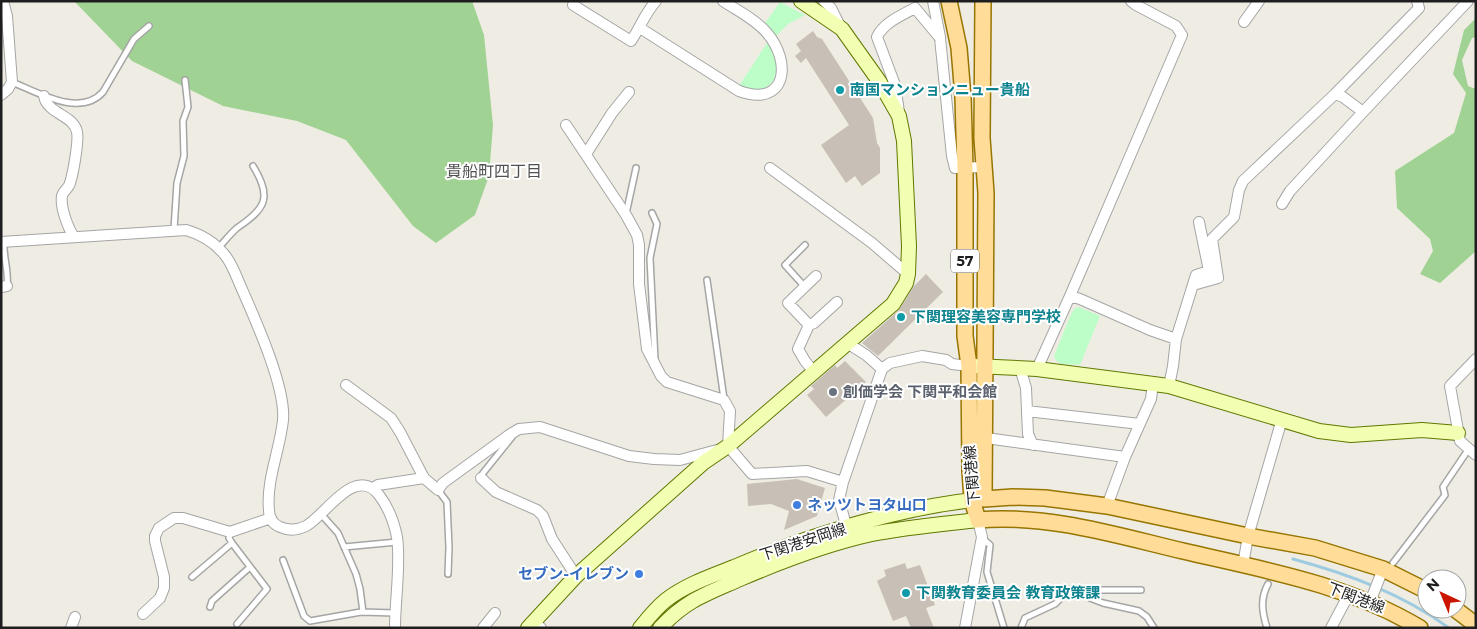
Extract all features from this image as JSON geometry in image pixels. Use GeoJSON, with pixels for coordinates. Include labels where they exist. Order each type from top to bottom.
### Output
{"type":"FeatureCollection","features":[{"type":"Feature","properties":{"kind":"main road","name":"下関港線"},"geometry":{"type":"LineString","coordinates":[[949,1],[962,66],[965,168],[965,336],[969,366],[970,462],[978,500]]}},
{"type":"Feature","properties":{"kind":"main road","name":"下関港線"},"geometry":{"type":"LineString","coordinates":[[983,1],[983,167],[986,193],[986,438],[978,500],[978,520],[998,518],[1071,524],[1314,582],[1350,594],[1372,598],[1420,628]]}},
{"type":"Feature","properties":{"kind":"main road","name":"下関港線"},"geometry":{"type":"LineString","coordinates":[[978,500],[1013,497],[1045,498],[1106,506],[1330,552],[1385,570],[1417,586]]}},
{"type":"Feature","properties":{"kind":"street"},"geometry":{"type":"LineString","coordinates":[[1,95],[12,82],[8,16],[3,1]]}},
{"type":"Feature","properties":{"kind":"street"},"geometry":{"type":"LineString","coordinates":[[573,5],[631,41],[656,1]]}},
{"type":"Feature","properties":{"kind":"street"},"geometry":{"type":"LineString","coordinates":[[640,28],[739,92],[756,96],[770,93],[780,82],[783,73],[779,53],[768,34],[760,25],[723,1]]}},
{"type":"Feature","properties":{"kind":"street"},"geometry":{"type":"LineString","coordinates":[[801,1],[842,29]]}},
{"type":"Feature","properties":{"kind":"street"},"geometry":{"type":"LineString","coordinates":[[824,1],[831,8],[842,29],[900,116]]}},
{"type":"Feature","properties":{"kind":"street"},"geometry":{"type":"LineString","coordinates":[[933,1],[940,38],[952,156],[955,168],[983,167]]}},
{"type":"Feature","properties":{"kind":"street"},"geometry":{"type":"LineString","coordinates":[[1037,369],[1182,35],[1176,26],[1136,6],[1131,1]]}},
{"type":"Feature","properties":{"kind":"street"},"geometry":{"type":"LineString","coordinates":[[1244,22],[1259,1]]}},
{"type":"Feature","properties":{"kind":"street"},"geometry":{"type":"LineString","coordinates":[[1193,285],[1218,278],[1212,239],[1234,217],[1239,190],[1243,181],[1335,94],[1419,8],[1417,1]]}},
{"type":"Feature","properties":{"kind":"street"},"geometry":{"type":"LineString","coordinates":[[1282,204],[1290,191],[1468,1]]}},
{"type":"Feature","properties":{"kind":"street"},"geometry":{"type":"LineString","coordinates":[[534,626],[576,576],[703,463],[728,446],[899,298],[908,274],[909,246],[904,141],[895,85],[877,40],[878,33],[900,16],[915,8],[940,38]]}},
{"type":"Feature","properties":{"kind":"street"},"geometry":{"type":"LineString","coordinates":[[586,154],[618,105],[629,92]]}},
{"type":"Feature","properties":{"kind":"street"},"geometry":{"type":"LineString","coordinates":[[1335,94],[1343,97],[1363,112]]}},
{"type":"Feature","properties":{"kind":"street"},"geometry":{"type":"LineString","coordinates":[[44,96],[48,105],[73,124],[77,132],[70,183],[62,194],[66,220],[74,237]]}},
{"type":"Feature","properties":{"kind":"street"},"geometry":{"type":"LineString","coordinates":[[566,125],[637,234],[647,349],[661,376],[667,382],[724,400],[730,411],[728,446],[752,474],[807,471],[843,482]]}},
{"type":"Feature","properties":{"kind":"street"},"geometry":{"type":"LineString","coordinates":[[770,168],[872,243],[908,274]]}},
{"type":"Feature","properties":{"kind":"street"},"geometry":{"type":"LineString","coordinates":[[1169,386],[1176,339],[1196,276],[1209,271],[1199,222]]}},
{"type":"Feature","properties":{"kind":"street"},"geometry":{"type":"LineString","coordinates":[[3,242],[126,235],[174,229],[193,232],[223,252],[232,266],[247,300],[279,389],[283,420],[268,498],[271,518],[274,524],[291,530],[306,526],[331,503],[349,490],[364,486],[373,488],[382,498],[392,516],[397,542],[398,567],[395,628]]}},
{"type":"Feature","properties":{"kind":"street"},"geometry":{"type":"LineString","coordinates":[[809,325],[788,303],[816,276]]}},
{"type":"Feature","properties":{"kind":"street"},"geometry":{"type":"LineString","coordinates":[[1070,296],[1176,339]]}},
{"type":"Feature","properties":{"kind":"street"},"geometry":{"type":"LineString","coordinates":[[814,372],[798,348],[809,325],[814,323],[837,302]]}},
{"type":"Feature","properties":{"kind":"street"},"geometry":{"type":"LineString","coordinates":[[847,344],[866,355],[882,369]]}},
{"type":"Feature","properties":{"kind":"street"},"geometry":{"type":"LineString","coordinates":[[848,534],[839,500],[843,482],[882,369],[890,363],[922,356],[946,360],[952,364],[1037,369],[1169,386],[1319,430],[1352,436],[1422,430],[1458,433]]}},
{"type":"Feature","properties":{"kind":"street"},"geometry":{"type":"LineString","coordinates":[[1472,452],[1460,441],[1450,386],[1476,359]]}},
{"type":"Feature","properties":{"kind":"street"},"geometry":{"type":"LineString","coordinates":[[1020,368],[1026,388],[1028,434],[1033,445]]}},
{"type":"Feature","properties":{"kind":"street"},"geometry":{"type":"LineString","coordinates":[[1106,506],[1151,399],[1153,384]]}},
{"type":"Feature","properties":{"kind":"street"},"geometry":{"type":"LineString","coordinates":[[346,385],[391,418],[424,478],[438,490],[443,483],[508,435],[520,429],[540,427],[629,456],[654,460],[680,460],[728,446]]}},
{"type":"Feature","properties":{"kind":"street"},"geometry":{"type":"LineString","coordinates":[[1027,411],[1140,424]]}},
{"type":"Feature","properties":{"kind":"street"},"geometry":{"type":"LineString","coordinates":[[1243,565],[1248,536],[1282,419]]}},
{"type":"Feature","properties":{"kind":"street"},"geometry":{"type":"LineString","coordinates":[[986,438],[1125,457]]}},
{"type":"Feature","properties":{"kind":"street"},"geometry":{"type":"LineString","coordinates":[[373,488],[378,485],[424,478]]}},
{"type":"Feature","properties":{"kind":"street"},"geometry":{"type":"LineString","coordinates":[[481,478],[496,492],[537,510],[543,516],[552,539],[576,576]]}},
{"type":"Feature","properties":{"kind":"street","name":"下関港安岡線"},"geometry":{"type":"LineString","coordinates":[[660,628],[674,612],[692,600],[757,572],[824,548],[848,534],[895,515],[978,500]]}},
{"type":"Feature","properties":{"kind":"street"},"geometry":{"type":"LineString","coordinates":[[143,614],[160,598],[164,588],[164,577],[155,536],[160,528],[170,519],[179,518],[230,532],[271,518]]}},
{"type":"Feature","properties":{"kind":"street"},"geometry":{"type":"LineString","coordinates":[[965,628],[982,537],[978,520]]}},
{"type":"Feature","properties":{"kind":"street","name":"下関港安岡線"},"geometry":{"type":"LineString","coordinates":[[640,628],[665,600],[703,579],[771,551],[848,534],[874,534],[978,520]]}},
{"type":"Feature","properties":{"kind":"street"},"geometry":{"type":"LineString","coordinates":[[1372,598],[1385,570]]}},
{"type":"Feature","properties":{"kind":"street"},"geometry":{"type":"LineString","coordinates":[[1331,628],[1350,594]]}},
{"type":"Feature","properties":{"kind":"street"},"geometry":{"type":"LineString","coordinates":[[484,628],[496,613]]}},
{"type":"Feature","properties":{"kind":"street"},"geometry":{"type":"LineString","coordinates":[[71,628],[75,617]]}},
{"type":"Feature","properties":{"kind":"lane"},"geometry":{"type":"LineString","coordinates":[[12,82],[66,103],[95,99],[103,92],[134,39],[148,26]]}},
{"type":"Feature","properties":{"kind":"lane"},"geometry":{"type":"LineString","coordinates":[[174,229],[177,183],[184,156],[183,122],[188,107],[185,80]]}},
{"type":"Feature","properties":{"kind":"lane"},"geometry":{"type":"LineString","coordinates":[[218,248],[236,229],[253,217],[263,204],[264,191],[253,166]]}},
{"type":"Feature","properties":{"kind":"lane"},"geometry":{"type":"LineString","coordinates":[[626,215],[636,168]]}},
{"type":"Feature","properties":{"kind":"lane"},"geometry":{"type":"LineString","coordinates":[[652,213],[657,224],[650,258],[656,368]]}},
{"type":"Feature","properties":{"kind":"lane"},"geometry":{"type":"LineString","coordinates":[[3,242],[8,281],[4,286]]}},
{"type":"Feature","properties":{"kind":"lane"},"geometry":{"type":"LineString","coordinates":[[804,245],[785,265],[805,287]]}},
{"type":"Feature","properties":{"kind":"lane"},"geometry":{"type":"LineString","coordinates":[[707,280],[724,400]]}},
{"type":"Feature","properties":{"kind":"lane"},"geometry":{"type":"LineString","coordinates":[[481,478],[482,473],[520,429]]}},
{"type":"Feature","properties":{"kind":"lane"},"geometry":{"type":"LineString","coordinates":[[1385,570],[1446,495],[1443,487],[1472,452]]}},
{"type":"Feature","properties":{"kind":"lane"},"geometry":{"type":"LineString","coordinates":[[438,490],[447,502],[448,574]]}},
{"type":"Feature","properties":{"kind":"lane"},"geometry":{"type":"LineString","coordinates":[[320,513],[338,533],[356,574],[363,612]]}},
{"type":"Feature","properties":{"kind":"lane"},"geometry":{"type":"LineString","coordinates":[[230,532],[229,538],[232,543],[267,590],[237,624]]}},
{"type":"Feature","properties":{"kind":"lane"},"geometry":{"type":"LineString","coordinates":[[982,537],[990,545],[987,572],[1004,628]]}},
{"type":"Feature","properties":{"kind":"lane"},"geometry":{"type":"LineString","coordinates":[[344,547],[397,542]]}},
{"type":"Feature","properties":{"kind":"lane"},"geometry":{"type":"LineString","coordinates":[[192,577],[232,543]]}},
{"type":"Feature","properties":{"kind":"lane"},"geometry":{"type":"LineString","coordinates":[[283,560],[304,616],[310,621],[363,612],[395,612]]}},
{"type":"Feature","properties":{"kind":"lane"},"geometry":{"type":"LineString","coordinates":[[210,607],[212,602],[250,567]]}},
{"type":"Feature","properties":{"kind":"lane"},"geometry":{"type":"LineString","coordinates":[[1266,628],[1261,610],[1264,590],[1268,584]]}},
{"type":"Feature","properties":{"kind":"lane"},"geometry":{"type":"LineString","coordinates":[[1021,628],[1026,618],[1056,604],[1061,598],[1064,588],[1103,602],[1138,611],[1147,617],[1154,628]]}},
{"type":"Feature","properties":{"kind":"lane"},"geometry":{"type":"LineString","coordinates":[[1070,591],[1141,590]]}},
{"type":"Feature","properties":{"kind":"green space"},"geometry":{"type":"Polygon","coordinates":[[[74,1],[472,1],[484,35],[493,125],[489,176],[475,215],[436,243],[413,226],[346,140],[297,121],[223,106],[132,61],[74,1]]]}},
{"type":"Feature","properties":{"kind":"green space"},"geometry":{"type":"Polygon","coordinates":[[[780,2],[805,15],[788,24],[775,37],[765,23],[780,2]]]}},
{"type":"Feature","properties":{"kind":"green space"},"geometry":{"type":"Polygon","coordinates":[[[1476,18],[1476,37],[1472,38],[1462,60],[1468,86],[1476,89],[1476,251],[1440,283],[1420,274],[1433,251],[1430,239],[1397,208],[1395,171],[1454,133],[1466,93],[1453,74],[1464,30],[1476,18]]]}},
{"type":"Feature","properties":{"kind":"green space"},"geometry":{"type":"Polygon","coordinates":[[[767,43],[777,64],[775,78],[769,86],[760,90],[739,86],[767,43]]]}},
{"type":"Feature","properties":{"kind":"green space"},"geometry":{"type":"Polygon","coordinates":[[[1079,307],[1100,316],[1080,365],[1068,365],[1058,362],[1054,356],[1071,314],[1075,308],[1079,307]]]}},
{"type":"Feature","properties":{"kind":"building","name":"南国マンションニュー貴船"},"geometry":{"type":"Polygon","coordinates":[[[813,31],[817,37],[822,39],[873,118],[877,143],[880,148],[880,173],[862,186],[855,176],[846,183],[821,145],[849,125],[806,58],[801,63],[795,56],[801,51],[796,44],[813,31]]]}},
{"type":"Feature","properties":{"kind":"building","name":"下関理容美容専門学校"},"geometry":{"type":"Polygon","coordinates":[[[926,274],[943,292],[878,356],[862,343],[899,310],[914,286],[926,274]]]}},
{"type":"Feature","properties":{"kind":"building","name":"創価学会 下関平和会館"},"geometry":{"type":"Polygon","coordinates":[[[845,361],[866,382],[826,417],[807,395],[814,389],[811,386],[835,365],[837,368],[845,361]]]}},
{"type":"Feature","properties":{"kind":"building","name":"ネッツトヨタ山口"},"geometry":{"type":"Polygon","coordinates":[[[797,479],[825,488],[817,516],[784,530],[789,511],[771,504],[748,506],[747,484],[797,479]]]}},
{"type":"Feature","properties":{"kind":"building","name":"下関教育委員会 教育政策課"},"geometry":{"type":"Polygon","coordinates":[[[905,563],[907,569],[920,565],[935,605],[926,608],[934,628],[911,628],[906,616],[893,621],[877,581],[886,576],[884,570],[905,563]]]}},
{"type":"Feature","properties":{"kind":"waterway"},"geometry":{"type":"LineString","coordinates":[[1293,559],[1334,571],[1374,586],[1413,605],[1449,628]]}},
{"type":"Feature","properties":{"kind":"place","name":"南国マンションニュー貴船"},"geometry":{"type":"Point","coordinates":[840,90]}},
{"type":"Feature","properties":{"kind":"place","name":"下関理容美容専門学校"},"geometry":{"type":"Point","coordinates":[901,317]}},
{"type":"Feature","properties":{"kind":"place","name":"創価学会 下関平和会館"},"geometry":{"type":"Point","coordinates":[833,392]}},
{"type":"Feature","properties":{"kind":"place","name":"ネッツトヨタ山口"},"geometry":{"type":"Point","coordinates":[797,505]}},
{"type":"Feature","properties":{"kind":"place","name":"セブン-イレブン"},"geometry":{"type":"Point","coordinates":[639,574]}},
{"type":"Feature","properties":{"kind":"place","name":"下関教育委員会 教育政策課"},"geometry":{"type":"Point","coordinates":[906,593]}},
{"type":"Feature","properties":{"kind":"district","name":"貴船町四丁目"},"geometry":{"type":"Point","coordinates":[494,171]}}]}
